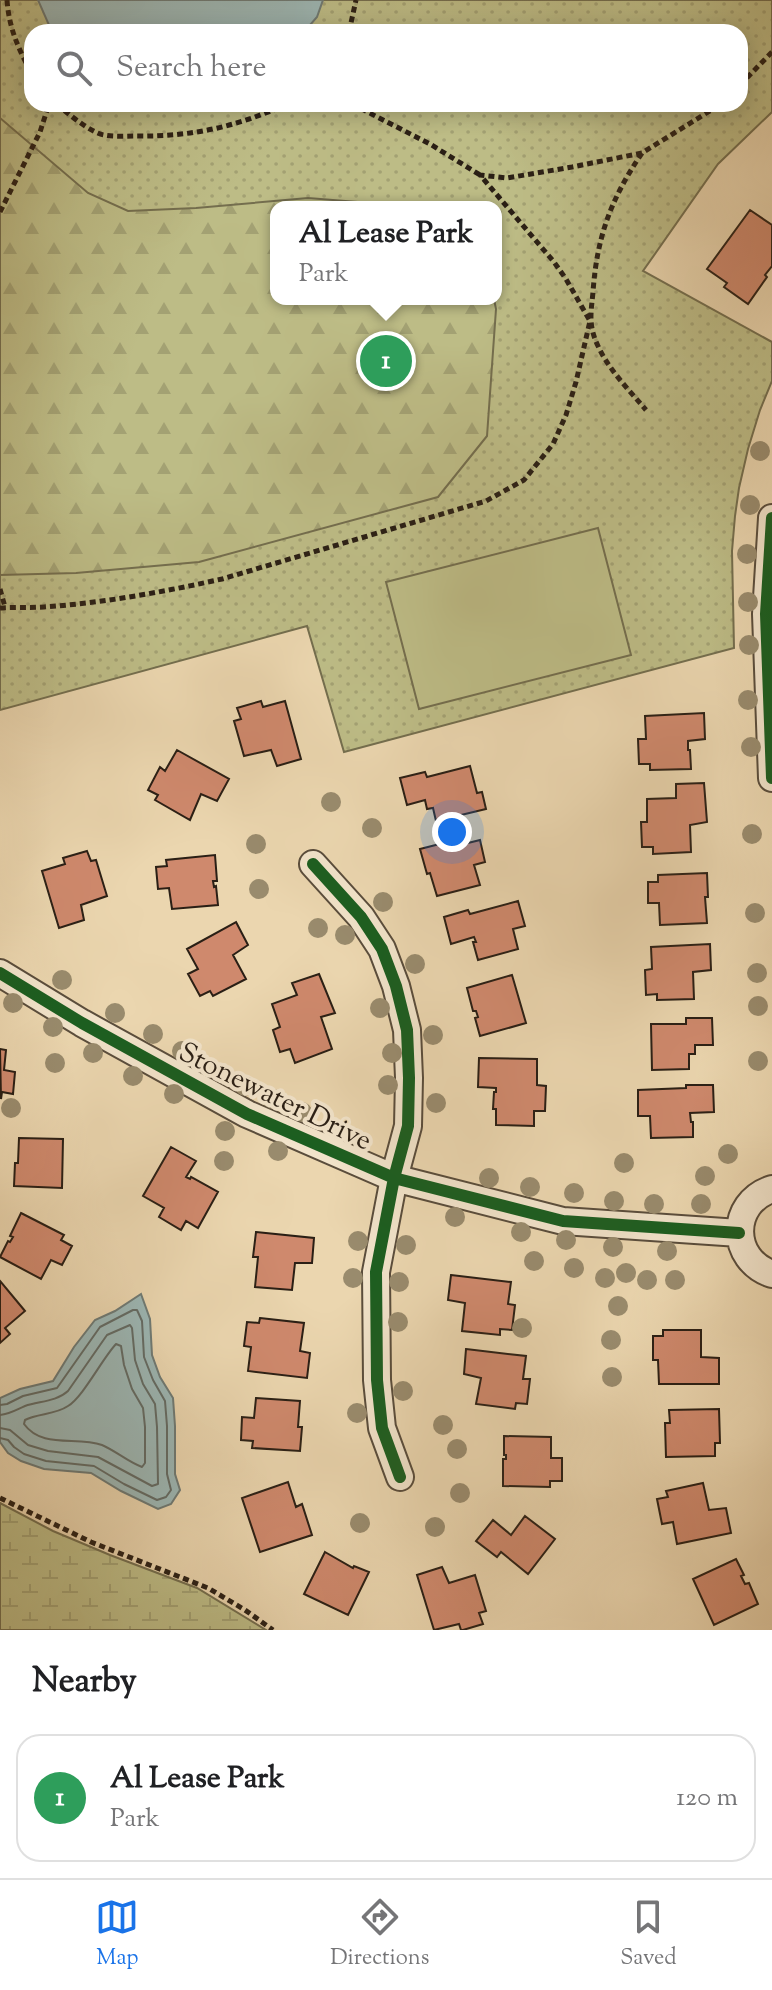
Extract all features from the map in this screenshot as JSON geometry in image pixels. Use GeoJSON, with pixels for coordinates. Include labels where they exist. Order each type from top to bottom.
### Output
{"type":"FeatureCollection","features":[{"type":"Feature","properties":{"kind":"street"},"geometry":{"type":"LineString","coordinates":[[772,518],[766,614],[772,778]]}},
{"type":"Feature","properties":{"kind":"street"},"geometry":{"type":"LineString","coordinates":[[313,864],[361,917],[382,949],[396,986],[407,1030],[408,1126],[394,1178],[376,1272],[377,1380],[382,1428],[400,1477]]}},
{"type":"Feature","properties":{"kind":"street","name":"Stonewater Drive"},"geometry":{"type":"LineString","coordinates":[[0,973],[82,1023],[247,1114],[394,1178],[563,1221],[739,1233]]}},
{"type":"Feature","properties":{"kind":"street"},"geometry":{"type":"LineString","coordinates":[[772,1189],[752,1200],[743,1215],[739,1233],[743,1250],[754,1264],[772,1274]]}},
{"type":"Feature","properties":{"kind":"path"},"geometry":{"type":"LineString","coordinates":[[7,0],[14,40],[24,59]]}},
{"type":"Feature","properties":{"kind":"path"},"geometry":{"type":"LineString","coordinates":[[351,24],[356,0]]}},
{"type":"Feature","properties":{"kind":"path"},"geometry":{"type":"LineString","coordinates":[[748,77],[772,52]]}},
{"type":"Feature","properties":{"kind":"path"},"geometry":{"type":"LineString","coordinates":[[0,212],[40,132],[46,112]]}},
{"type":"Feature","properties":{"kind":"path"},"geometry":{"type":"LineString","coordinates":[[67,112],[91,131],[104,135],[146,136],[209,132],[269,112]]}},
{"type":"Feature","properties":{"kind":"path"},"geometry":{"type":"LineString","coordinates":[[368,112],[430,144],[480,175],[554,262],[590,321],[598,345],[612,368],[646,410]]}},
{"type":"Feature","properties":{"kind":"path"},"geometry":{"type":"LineString","coordinates":[[0,589],[2,608],[43,607],[222,579],[486,501],[524,480],[553,444],[566,415],[590,321],[599,243],[623,180],[642,153],[652,145],[709,112]]}},
{"type":"Feature","properties":{"kind":"path"},"geometry":{"type":"LineString","coordinates":[[480,175],[507,178],[642,153]]}},
{"type":"Feature","properties":{"kind":"path"},"geometry":{"type":"LineString","coordinates":[[0,1498],[91,1542],[208,1588],[273,1630]]}},
{"type":"Feature","properties":{"kind":"green space"},"geometry":{"type":"Polygon","coordinates":[[[0,0],[772,0],[772,112],[718,164],[643,271],[772,342],[772,381],[748,449],[735,516],[732,551],[734,648],[344,752],[307,626],[0,710],[0,0]]]}},
{"type":"Feature","properties":{"kind":"green space"},"geometry":{"type":"Polygon","coordinates":[[[0,118],[88,193],[128,211],[270,201],[270,305],[495,305],[487,436],[438,497],[199,562],[76,573],[0,575],[0,118]]]}},
{"type":"Feature","properties":{"kind":"green space"},"geometry":{"type":"Polygon","coordinates":[[[308,198],[345,201],[274,201],[308,198]]]}},
{"type":"Feature","properties":{"kind":"green space"},"geometry":{"type":"Polygon","coordinates":[[[598,528],[631,655],[419,709],[386,582],[598,528]]]}},
{"type":"Feature","properties":{"kind":"green space"},"geometry":{"type":"Polygon","coordinates":[[[0,1503],[53,1531],[197,1588],[266,1630],[0,1630],[0,1503]]]}},
{"type":"Feature","properties":{"kind":"water"},"geometry":{"type":"Polygon","coordinates":[[[38,0],[323,0],[311,24],[48,24],[38,0]]]}},
{"type":"Feature","properties":{"kind":"water"},"geometry":{"type":"Polygon","coordinates":[[[141,1294],[150,1319],[152,1355],[160,1377],[173,1398],[175,1474],[180,1490],[171,1504],[158,1509],[91,1473],[44,1469],[21,1461],[8,1453],[0,1442],[0,1398],[20,1389],[53,1381],[95,1320],[141,1294]]]}},
{"type":"Feature","properties":{"kind":"building"},"geometry":{"type":"Polygon","coordinates":[[[750,210],[772,225],[772,266],[748,304],[724,287],[727,283],[707,269],[750,210]]]}},
{"type":"Feature","properties":{"kind":"building"},"geometry":{"type":"Polygon","coordinates":[[[261,701],[263,707],[285,701],[301,759],[277,766],[271,750],[244,756],[234,721],[241,719],[237,708],[261,701]]]}},
{"type":"Feature","properties":{"kind":"building"},"geometry":{"type":"Polygon","coordinates":[[[704,713],[705,739],[688,741],[691,769],[650,770],[650,764],[639,764],[638,739],[646,739],[645,716],[704,713]]]}},
{"type":"Feature","properties":{"kind":"building"},"geometry":{"type":"Polygon","coordinates":[[[177,750],[229,779],[217,801],[201,794],[190,820],[155,800],[158,795],[148,790],[160,767],[165,771],[177,750]]]}},
{"type":"Feature","properties":{"kind":"building"},"geometry":{"type":"Polygon","coordinates":[[[470,766],[477,793],[482,792],[486,809],[436,821],[433,808],[427,809],[425,800],[407,805],[400,778],[425,772],[427,777],[470,766]]]}},
{"type":"Feature","properties":{"kind":"building"},"geometry":{"type":"Polygon","coordinates":[[[704,783],[707,822],[690,825],[691,852],[653,854],[653,847],[642,847],[641,822],[647,822],[647,799],[676,798],[676,784],[704,783]]]}},
{"type":"Feature","properties":{"kind":"building"},"geometry":{"type":"Polygon","coordinates":[[[467,837],[468,843],[480,840],[485,862],[474,865],[480,885],[437,896],[420,849],[467,837]]]}},
{"type":"Feature","properties":{"kind":"building"},"geometry":{"type":"Polygon","coordinates":[[[87,851],[91,861],[96,860],[107,896],[81,905],[84,920],[59,928],[42,871],[65,864],[63,858],[87,851]]]}},
{"type":"Feature","properties":{"kind":"building"},"geometry":{"type":"Polygon","coordinates":[[[215,855],[217,881],[213,881],[218,905],[172,909],[169,888],[158,889],[156,867],[167,866],[166,860],[215,855]]]}},
{"type":"Feature","properties":{"kind":"building"},"geometry":{"type":"Polygon","coordinates":[[[707,873],[707,923],[660,925],[659,903],[648,903],[648,882],[658,882],[658,875],[707,873]]]}},
{"type":"Feature","properties":{"kind":"building"},"geometry":{"type":"Polygon","coordinates":[[[518,901],[525,926],[513,929],[518,949],[478,960],[474,937],[451,944],[444,917],[468,910],[470,914],[518,901]]]}},
{"type":"Feature","properties":{"kind":"building"},"geometry":{"type":"Polygon","coordinates":[[[236,922],[248,945],[233,955],[246,979],[213,996],[210,991],[200,996],[188,974],[198,969],[187,949],[236,922]]]}},
{"type":"Feature","properties":{"kind":"building"},"geometry":{"type":"Polygon","coordinates":[[[710,944],[711,970],[693,972],[694,999],[657,1000],[657,994],[646,995],[645,970],[652,969],[651,947],[710,944]]]}},
{"type":"Feature","properties":{"kind":"building"},"geometry":{"type":"Polygon","coordinates":[[[319,974],[335,1013],[321,1017],[332,1049],[295,1063],[290,1049],[280,1052],[273,1030],[280,1027],[272,1004],[297,995],[292,983],[319,974]]]}},
{"type":"Feature","properties":{"kind":"building"},"geometry":{"type":"Polygon","coordinates":[[[512,975],[526,1023],[480,1036],[475,1018],[478,1017],[473,1011],[467,988],[512,975]]]}},
{"type":"Feature","properties":{"kind":"building"},"geometry":{"type":"Polygon","coordinates":[[[686,1018],[712,1018],[713,1045],[695,1045],[695,1054],[689,1054],[689,1069],[652,1070],[651,1024],[686,1024],[686,1018]]]}},
{"type":"Feature","properties":{"kind":"building"},"geometry":{"type":"Polygon","coordinates":[[[0,1049],[6,1050],[4,1070],[15,1072],[13,1094],[2,1092],[1,1099],[0,1049]]]}},
{"type":"Feature","properties":{"kind":"building"},"geometry":{"type":"Polygon","coordinates":[[[479,1058],[537,1059],[537,1085],[546,1086],[545,1111],[534,1111],[534,1126],[496,1125],[496,1109],[493,1109],[496,1088],[478,1087],[479,1058]]]}},
{"type":"Feature","properties":{"kind":"building"},"geometry":{"type":"Polygon","coordinates":[[[686,1085],[713,1085],[714,1112],[690,1113],[693,1137],[651,1138],[650,1116],[638,1116],[638,1090],[686,1088],[686,1085]]]}},
{"type":"Feature","properties":{"kind":"building"},"geometry":{"type":"Polygon","coordinates":[[[19,1138],[63,1139],[62,1188],[14,1186],[19,1138]]]}},
{"type":"Feature","properties":{"kind":"building"},"geometry":{"type":"Polygon","coordinates":[[[171,1147],[196,1161],[186,1177],[218,1192],[198,1228],[186,1221],[181,1230],[159,1217],[164,1208],[143,1196],[171,1147]]]}},
{"type":"Feature","properties":{"kind":"building"},"geometry":{"type":"Polygon","coordinates":[[[21,1213],[64,1235],[61,1240],[72,1246],[62,1265],[51,1260],[41,1279],[0,1257],[13,1237],[10,1236],[21,1213]]]}},
{"type":"Feature","properties":{"kind":"building"},"geometry":{"type":"Polygon","coordinates":[[[256,1232],[314,1238],[312,1263],[295,1263],[292,1290],[255,1287],[258,1257],[253,1257],[256,1232]]]}},
{"type":"Feature","properties":{"kind":"building"},"geometry":{"type":"Polygon","coordinates":[[[451,1275],[511,1282],[508,1304],[515,1305],[512,1330],[500,1329],[500,1335],[462,1331],[465,1303],[448,1300],[451,1275]]]}},
{"type":"Feature","properties":{"kind":"building"},"geometry":{"type":"Polygon","coordinates":[[[0,1281],[25,1311],[5,1328],[10,1334],[0,1343],[0,1281]]]}},
{"type":"Feature","properties":{"kind":"building"},"geometry":{"type":"Polygon","coordinates":[[[260,1318],[304,1323],[300,1351],[310,1353],[307,1378],[248,1371],[251,1347],[244,1346],[247,1322],[259,1323],[260,1318]]]}},
{"type":"Feature","properties":{"kind":"building"},"geometry":{"type":"Polygon","coordinates":[[[663,1330],[701,1330],[701,1357],[719,1358],[719,1384],[659,1384],[658,1360],[653,1360],[653,1336],[663,1336],[663,1330]]]}},
{"type":"Feature","properties":{"kind":"building"},"geometry":{"type":"Polygon","coordinates":[[[466,1349],[526,1356],[523,1379],[530,1379],[527,1404],[516,1403],[515,1409],[476,1404],[481,1378],[464,1374],[466,1349]]]}},
{"type":"Feature","properties":{"kind":"building"},"geometry":{"type":"Polygon","coordinates":[[[256,1398],[300,1401],[300,1451],[252,1448],[253,1441],[241,1440],[242,1417],[254,1418],[256,1398]]]}},
{"type":"Feature","properties":{"kind":"building"},"geometry":{"type":"Polygon","coordinates":[[[719,1409],[720,1443],[715,1443],[715,1456],[666,1457],[665,1423],[670,1423],[669,1410],[719,1409]]]}},
{"type":"Feature","properties":{"kind":"building"},"geometry":{"type":"Polygon","coordinates":[[[504,1436],[551,1437],[551,1458],[562,1458],[562,1481],[550,1481],[550,1487],[503,1486],[503,1459],[506,1459],[504,1436]]]}},
{"type":"Feature","properties":{"kind":"building"},"geometry":{"type":"Polygon","coordinates":[[[288,1482],[296,1507],[302,1504],[312,1535],[260,1552],[242,1498],[288,1482]]]}},
{"type":"Feature","properties":{"kind":"building"},"geometry":{"type":"Polygon","coordinates":[[[703,1483],[709,1510],[726,1508],[731,1533],[677,1544],[673,1522],[662,1524],[657,1499],[668,1497],[666,1491],[703,1483]]]}},
{"type":"Feature","properties":{"kind":"building"},"geometry":{"type":"Polygon","coordinates":[[[525,1516],[555,1539],[528,1574],[501,1552],[497,1557],[476,1541],[493,1520],[511,1535],[525,1516]]]}},
{"type":"Feature","properties":{"kind":"building"},"geometry":{"type":"Polygon","coordinates":[[[325,1552],[353,1568],[369,1572],[348,1615],[304,1594],[325,1552]]]}},
{"type":"Feature","properties":{"kind":"building"},"geometry":{"type":"Polygon","coordinates":[[[736,1559],[744,1575],[741,1576],[745,1584],[749,1583],[758,1604],[714,1625],[693,1579],[736,1559]]]}},
{"type":"Feature","properties":{"kind":"building"},"geometry":{"type":"Polygon","coordinates":[[[442,1567],[449,1583],[475,1575],[486,1611],[479,1613],[483,1624],[463,1630],[459,1624],[434,1630],[417,1575],[442,1567]]]}},
{"type":"Feature","properties":{"kind":"cycle path"},"geometry":{"type":"LineString","coordinates":[[772,518],[766,614],[772,778]]}},
{"type":"Feature","properties":{"kind":"cycle path"},"geometry":{"type":"LineString","coordinates":[[313,864],[361,917],[382,949],[396,986],[407,1030],[408,1126],[394,1178],[376,1272],[377,1380],[382,1428],[400,1477]]}},
{"type":"Feature","properties":{"kind":"cycle path"},"geometry":{"type":"LineString","coordinates":[[0,973],[82,1023],[247,1114],[394,1178],[563,1221],[739,1233]]}},
{"type":"Feature","properties":{"kind":"place","name":"Al Lease Park"},"geometry":{"type":"Point","coordinates":[386,361]}}]}
